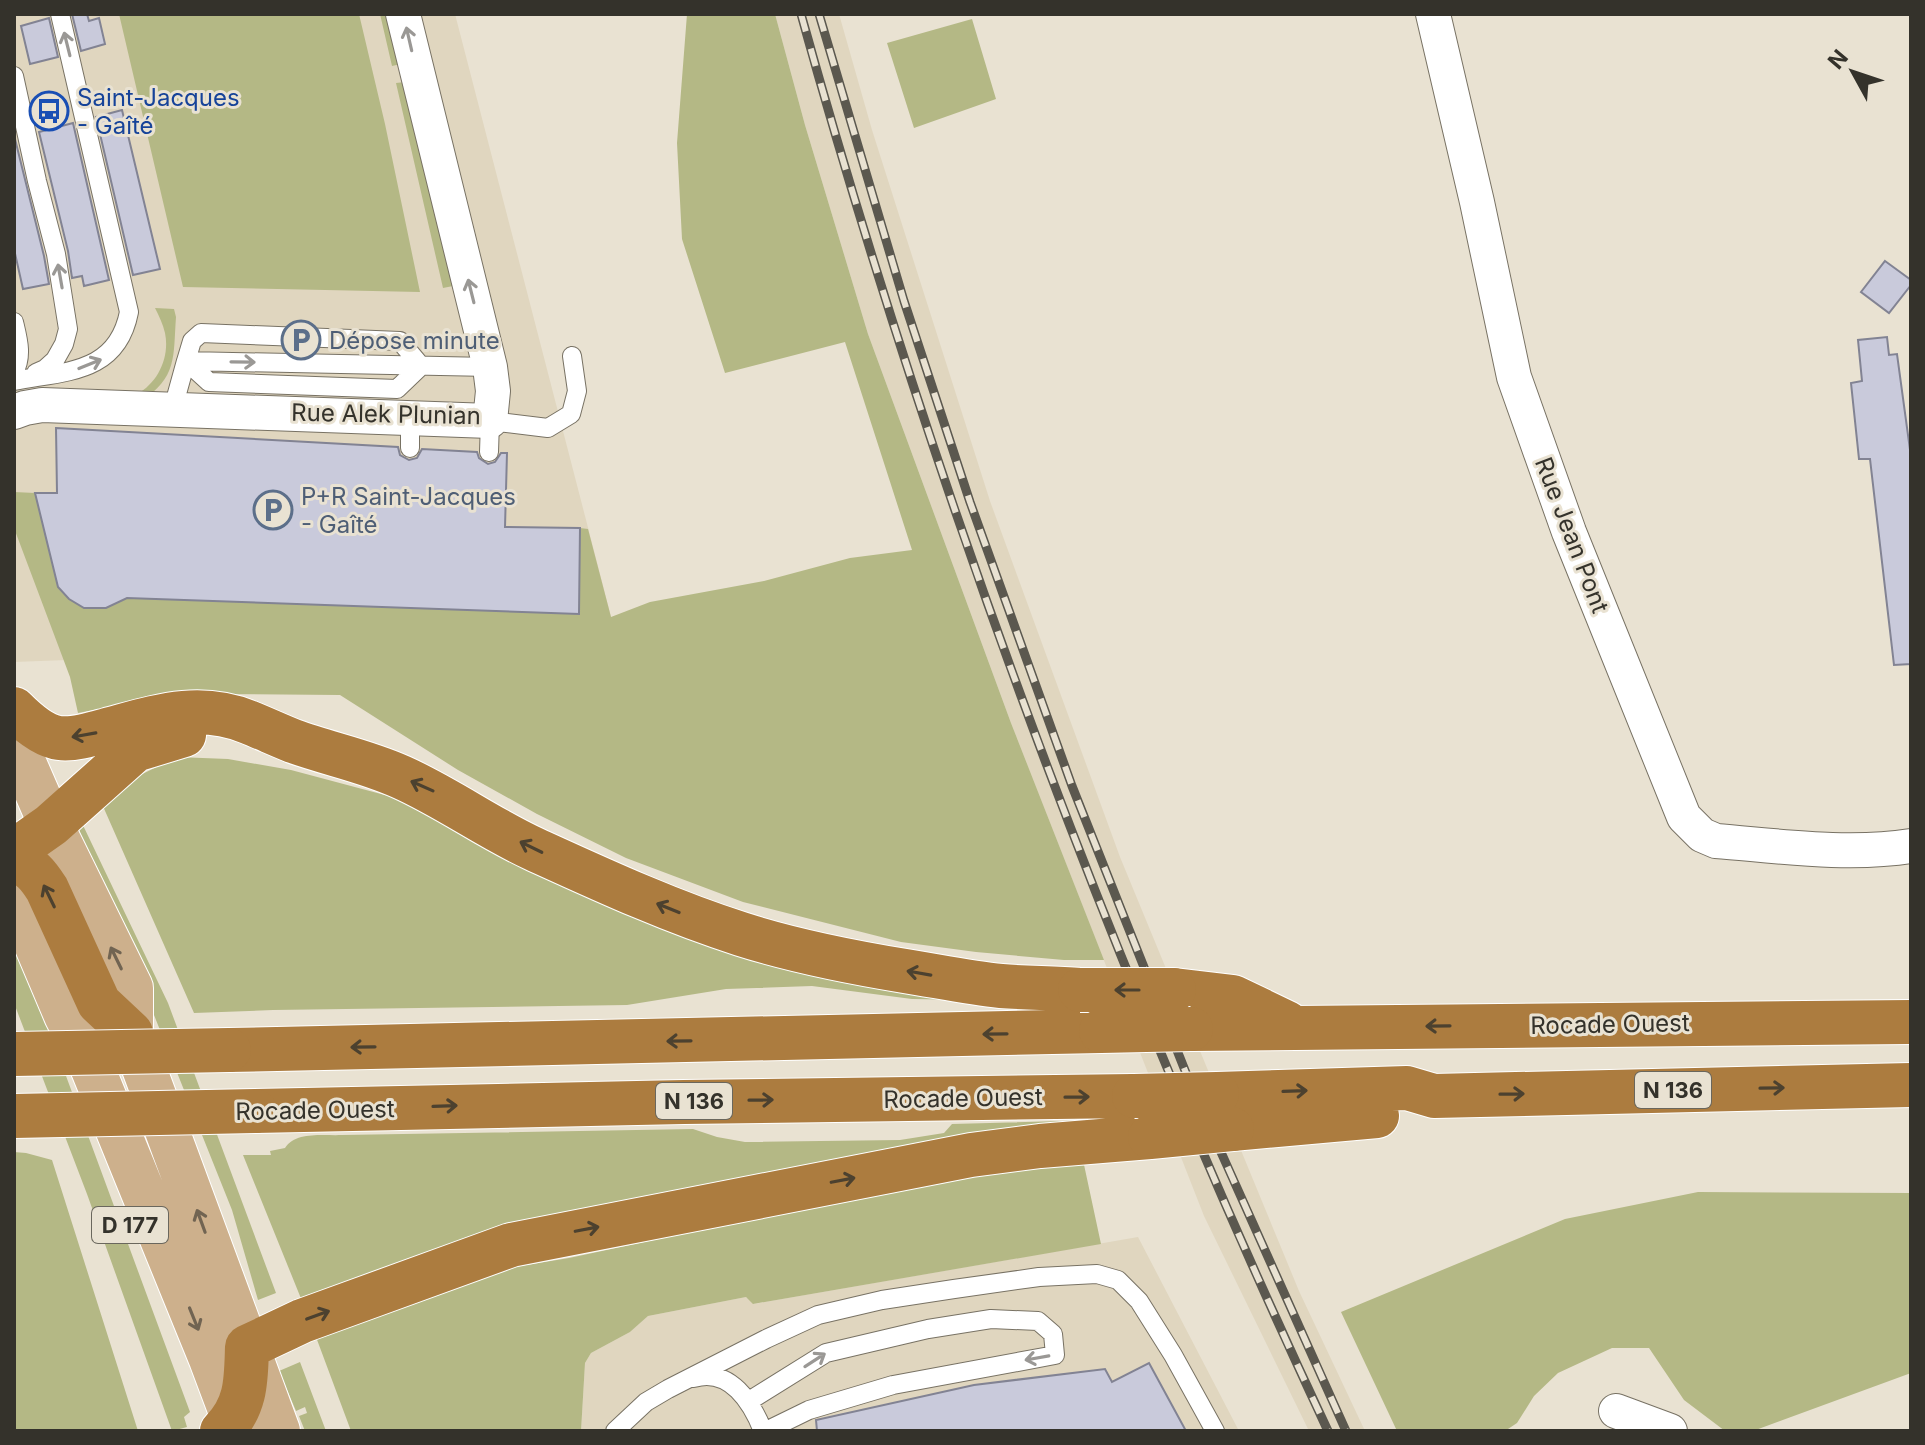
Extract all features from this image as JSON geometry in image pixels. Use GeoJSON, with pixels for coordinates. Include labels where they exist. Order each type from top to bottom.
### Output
{"type":"FeatureCollection","features":[{"type":"Feature","properties":{"kind":"highway"},"geometry":{"type":"LineString","coordinates":[[14,709],[42,731],[59,738],[87,735],[189,711],[211,712],[244,720],[294,741],[397,775],[437,793],[530,847],[630,893],[743,935],[863,964],[1001,986],[1174,990],[1233,997],[1297,1027]]}},
{"type":"Feature","properties":{"kind":"highway"},"geometry":{"type":"LineString","coordinates":[[14,851],[51,825],[135,750],[195,732],[294,741]]}},
{"type":"Feature","properties":{"kind":"highway"},"geometry":{"type":"LineString","coordinates":[[14,860],[36,872],[47,889],[99,1003],[131,1033]]}},
{"type":"Feature","properties":{"kind":"highway","name":"Rocade Ouest"},"geometry":{"type":"LineString","coordinates":[[14,1054],[1297,1027],[1911,1022]]}},
{"type":"Feature","properties":{"kind":"highway","name":"Rocade Ouest"},"geometry":{"type":"LineString","coordinates":[[14,1116],[653,1102],[1134,1096],[1224,1111],[1407,1088],[1434,1096],[1911,1085]]}},
{"type":"Feature","properties":{"kind":"highway"},"geometry":{"type":"LineString","coordinates":[[225,1428],[238,1410],[246,1386],[229,1353],[302,1321],[511,1245],[971,1155],[1150,1137],[1224,1111]]}},
{"type":"Feature","properties":{"kind":"main road","name":"D 177"},"geometry":{"type":"LineString","coordinates":[[14,740],[51,825],[131,988],[131,1033],[229,1353],[278,1431]]}},
{"type":"Feature","properties":{"kind":"main road","name":"D 177"},"geometry":{"type":"LineString","coordinates":[[14,892],[66,1015],[133,1235],[225,1428]]}},
{"type":"Feature","properties":{"kind":"main road"},"geometry":{"type":"LineString","coordinates":[[66,1015],[229,1353]]}},
{"type":"Feature","properties":{"kind":"street","name":"Rue Alek Plunian"},"geometry":{"type":"LineString","coordinates":[[14,412],[42,405],[173,408],[410,433],[490,436],[493,391],[490,367],[403,14]]}},
{"type":"Feature","properties":{"kind":"street","name":"Rue Jean Pont"},"geometry":{"type":"LineString","coordinates":[[1433,14],[1514,377],[1569,532],[1684,817],[1702,835],[1716,841],[1884,851],[1911,846]]}},
{"type":"Feature","properties":{"kind":"street"},"geometry":{"type":"LineString","coordinates":[[1616,1411],[1670,1431]]}},
{"type":"Feature","properties":{"kind":"lane"},"geometry":{"type":"LineString","coordinates":[[14,380],[91,366],[107,356],[118,342],[129,312],[60,14]]}},
{"type":"Feature","properties":{"kind":"lane"},"geometry":{"type":"LineString","coordinates":[[14,76],[56,254],[68,329],[55,360],[45,369],[14,380]]}},
{"type":"Feature","properties":{"kind":"lane"},"geometry":{"type":"LineString","coordinates":[[14,322],[19,348],[14,372]]}},
{"type":"Feature","properties":{"kind":"lane"},"geometry":{"type":"LineString","coordinates":[[173,408],[192,341],[201,333],[400,341],[421,366]]}},
{"type":"Feature","properties":{"kind":"lane"},"geometry":{"type":"LineString","coordinates":[[490,436],[548,428],[571,414],[577,391],[572,356]]}},
{"type":"Feature","properties":{"kind":"lane"},"geometry":{"type":"LineString","coordinates":[[186,361],[490,367]]}},
{"type":"Feature","properties":{"kind":"lane"},"geometry":{"type":"LineString","coordinates":[[615,1431],[646,1402],[818,1315],[882,1300],[954,1289],[1039,1277],[1097,1274],[1118,1280],[1139,1301],[1215,1431]]}},
{"type":"Feature","properties":{"kind":"lane"},"geometry":{"type":"LineString","coordinates":[[685,1381],[699,1376],[728,1382],[749,1401],[764,1431],[809,1410],[893,1385],[1055,1355],[1053,1334],[1038,1321],[991,1319],[915,1332],[826,1353],[749,1401]]}},
{"type":"Feature","properties":{"kind":"lane"},"geometry":{"type":"LineString","coordinates":[[229,1353],[288,1431]]}},
{"type":"Feature","properties":{"kind":"shaded area"},"geometry":{"type":"Polygon","coordinates":[[[14,14],[455,14],[621,655],[198,655],[14,662],[14,14]]]}},
{"type":"Feature","properties":{"kind":"shaded area"},"geometry":{"type":"Polygon","coordinates":[[[775,14],[839,14],[872,130],[990,501],[1120,857],[1299,1291],[1365,1431],[1309,1431],[1204,1216],[1011,723],[868,334],[775,14]]]}},
{"type":"Feature","properties":{"kind":"shaded area"},"geometry":{"type":"Polygon","coordinates":[[[1138,1237],[1239,1431],[581,1431],[585,1363],[591,1353],[630,1332],[648,1316],[746,1297],[754,1304],[1138,1237]]]}},
{"type":"Feature","properties":{"kind":"green space"},"geometry":{"type":"Polygon","coordinates":[[[119,14],[359,14],[420,292],[183,287],[119,14]]]}},
{"type":"Feature","properties":{"kind":"green space"},"geometry":{"type":"Polygon","coordinates":[[[380,14],[389,14],[401,64],[392,66],[380,14]]]}},
{"type":"Feature","properties":{"kind":"green space"},"geometry":{"type":"Polygon","coordinates":[[[687,14],[775,14],[868,334],[1011,723],[1104,960],[1064,960],[901,942],[743,902],[626,858],[537,814],[458,770],[340,695],[166,696],[78,713],[70,677],[14,528],[14,492],[35,493],[58,587],[69,599],[85,608],[106,608],[127,598],[578,614],[580,528],[588,529],[611,617],[650,602],[764,581],[850,558],[912,550],[845,342],[725,373],[682,239],[677,143],[687,14]]]}},
{"type":"Feature","properties":{"kind":"green space"},"geometry":{"type":"Polygon","coordinates":[[[972,19],[996,99],[914,128],[887,43],[972,19]]]}},
{"type":"Feature","properties":{"kind":"green space"},"geometry":{"type":"Polygon","coordinates":[[[405,82],[453,286],[443,288],[396,83],[405,82]]]}},
{"type":"Feature","properties":{"kind":"green space"},"geometry":{"type":"Polygon","coordinates":[[[155,308],[174,309],[173,355],[161,384],[140,402],[137,394],[156,376],[166,351],[165,333],[155,308]]]}},
{"type":"Feature","properties":{"kind":"green space"},"geometry":{"type":"Polygon","coordinates":[[[177,757],[228,759],[291,770],[396,798],[973,1000],[912,999],[812,986],[726,989],[627,1005],[194,1013],[102,804],[126,782],[177,757]]]}},
{"type":"Feature","properties":{"kind":"green space"},"geometry":{"type":"Polygon","coordinates":[[[80,819],[168,1003],[276,1293],[258,1300],[232,1210],[73,824],[80,819]]]}},
{"type":"Feature","properties":{"kind":"green space"},"geometry":{"type":"Polygon","coordinates":[[[14,935],[190,1412],[184,1417],[187,1427],[172,1431],[14,1003],[14,935]]]}},
{"type":"Feature","properties":{"kind":"green space"},"geometry":{"type":"Polygon","coordinates":[[[1135,1119],[302,1301],[243,1155],[271,1155],[270,1151],[285,1148],[296,1139],[319,1135],[693,1129],[745,1142],[900,1140],[944,1133],[952,1124],[1135,1119]]]}},
{"type":"Feature","properties":{"kind":"green space"},"geometry":{"type":"Polygon","coordinates":[[[14,1152],[52,1160],[138,1431],[14,1431],[14,1152]]]}},
{"type":"Feature","properties":{"kind":"green space"},"geometry":{"type":"Polygon","coordinates":[[[1083,1160],[1101,1244],[753,1304],[746,1297],[648,1316],[630,1332],[591,1353],[585,1363],[581,1431],[351,1431],[316,1337],[483,1272],[569,1258],[945,1178],[1083,1160]]]}},
{"type":"Feature","properties":{"kind":"green space"},"geometry":{"type":"Polygon","coordinates":[[[1698,1192],[1911,1193],[1911,1373],[1753,1431],[1725,1431],[1684,1400],[1649,1348],[1612,1348],[1558,1373],[1534,1396],[1517,1423],[1505,1431],[1397,1431],[1341,1312],[1565,1219],[1698,1192]]]}},
{"type":"Feature","properties":{"kind":"green space"},"geometry":{"type":"Polygon","coordinates":[[[300,1362],[326,1431],[305,1431],[299,1416],[307,1413],[305,1407],[296,1411],[279,1371],[300,1362]]]}},
{"type":"Feature","properties":{"kind":"building"},"geometry":{"type":"Polygon","coordinates":[[[72,14],[87,14],[89,21],[99,18],[105,44],[81,51],[72,14]]]}},
{"type":"Feature","properties":{"kind":"building"},"geometry":{"type":"Polygon","coordinates":[[[49,18],[58,57],[30,64],[21,26],[49,18]]]}},
{"type":"Feature","properties":{"kind":"building"},"geometry":{"type":"Polygon","coordinates":[[[122,110],[160,269],[133,275],[96,117],[122,110]]]}},
{"type":"Feature","properties":{"kind":"building"},"geometry":{"type":"Polygon","coordinates":[[[73,123],[109,280],[84,286],[82,276],[72,278],[39,132],[73,123]]]}},
{"type":"Feature","properties":{"kind":"building"},"geometry":{"type":"Polygon","coordinates":[[[14,139],[49,284],[23,289],[14,249],[14,139]]]}},
{"type":"Feature","properties":{"kind":"building"},"geometry":{"type":"Polygon","coordinates":[[[1885,261],[1911,280],[1911,285],[1889,313],[1861,292],[1885,261]]]}},
{"type":"Feature","properties":{"kind":"building"},"geometry":{"type":"Polygon","coordinates":[[[1887,337],[1889,355],[1897,354],[1911,457],[1911,664],[1894,665],[1870,459],[1859,459],[1851,383],[1862,381],[1858,340],[1887,337]]]}},
{"type":"Feature","properties":{"kind":"building","name":"P+R Saint-Jacques - Gaîté"},"geometry":{"type":"Polygon","coordinates":[[[56,428],[398,447],[400,455],[409,460],[417,458],[422,449],[477,452],[479,458],[488,464],[495,462],[501,453],[507,453],[505,527],[580,528],[579,614],[127,598],[106,608],[84,608],[69,599],[58,587],[35,493],[57,493],[56,428]]]}},
{"type":"Feature","properties":{"kind":"building"},"geometry":{"type":"Polygon","coordinates":[[[1149,1363],[1186,1431],[817,1431],[816,1420],[974,1385],[1105,1369],[1112,1382],[1149,1363]]]}},
{"type":"Feature","properties":{"kind":"railway"},"geometry":{"type":"LineString","coordinates":[[801,14],[910,376],[1035,733],[1174,1085],[1328,1431]]}},
{"type":"Feature","properties":{"kind":"railway"},"geometry":{"type":"LineString","coordinates":[[819,14],[904,301],[970,502],[1072,786],[1190,1083],[1346,1431]]}},
{"type":"Feature","properties":{"kind":"place","name":"Saint-Jacques - Gaîté"},"geometry":{"type":"Point","coordinates":[49,111]}},
{"type":"Feature","properties":{"kind":"place","name":"Dépose minute"},"geometry":{"type":"Point","coordinates":[301,340]}},
{"type":"Feature","properties":{"kind":"place","name":"P+R Saint-Jacques - Gaîté"},"geometry":{"type":"Point","coordinates":[273,510]}}]}
